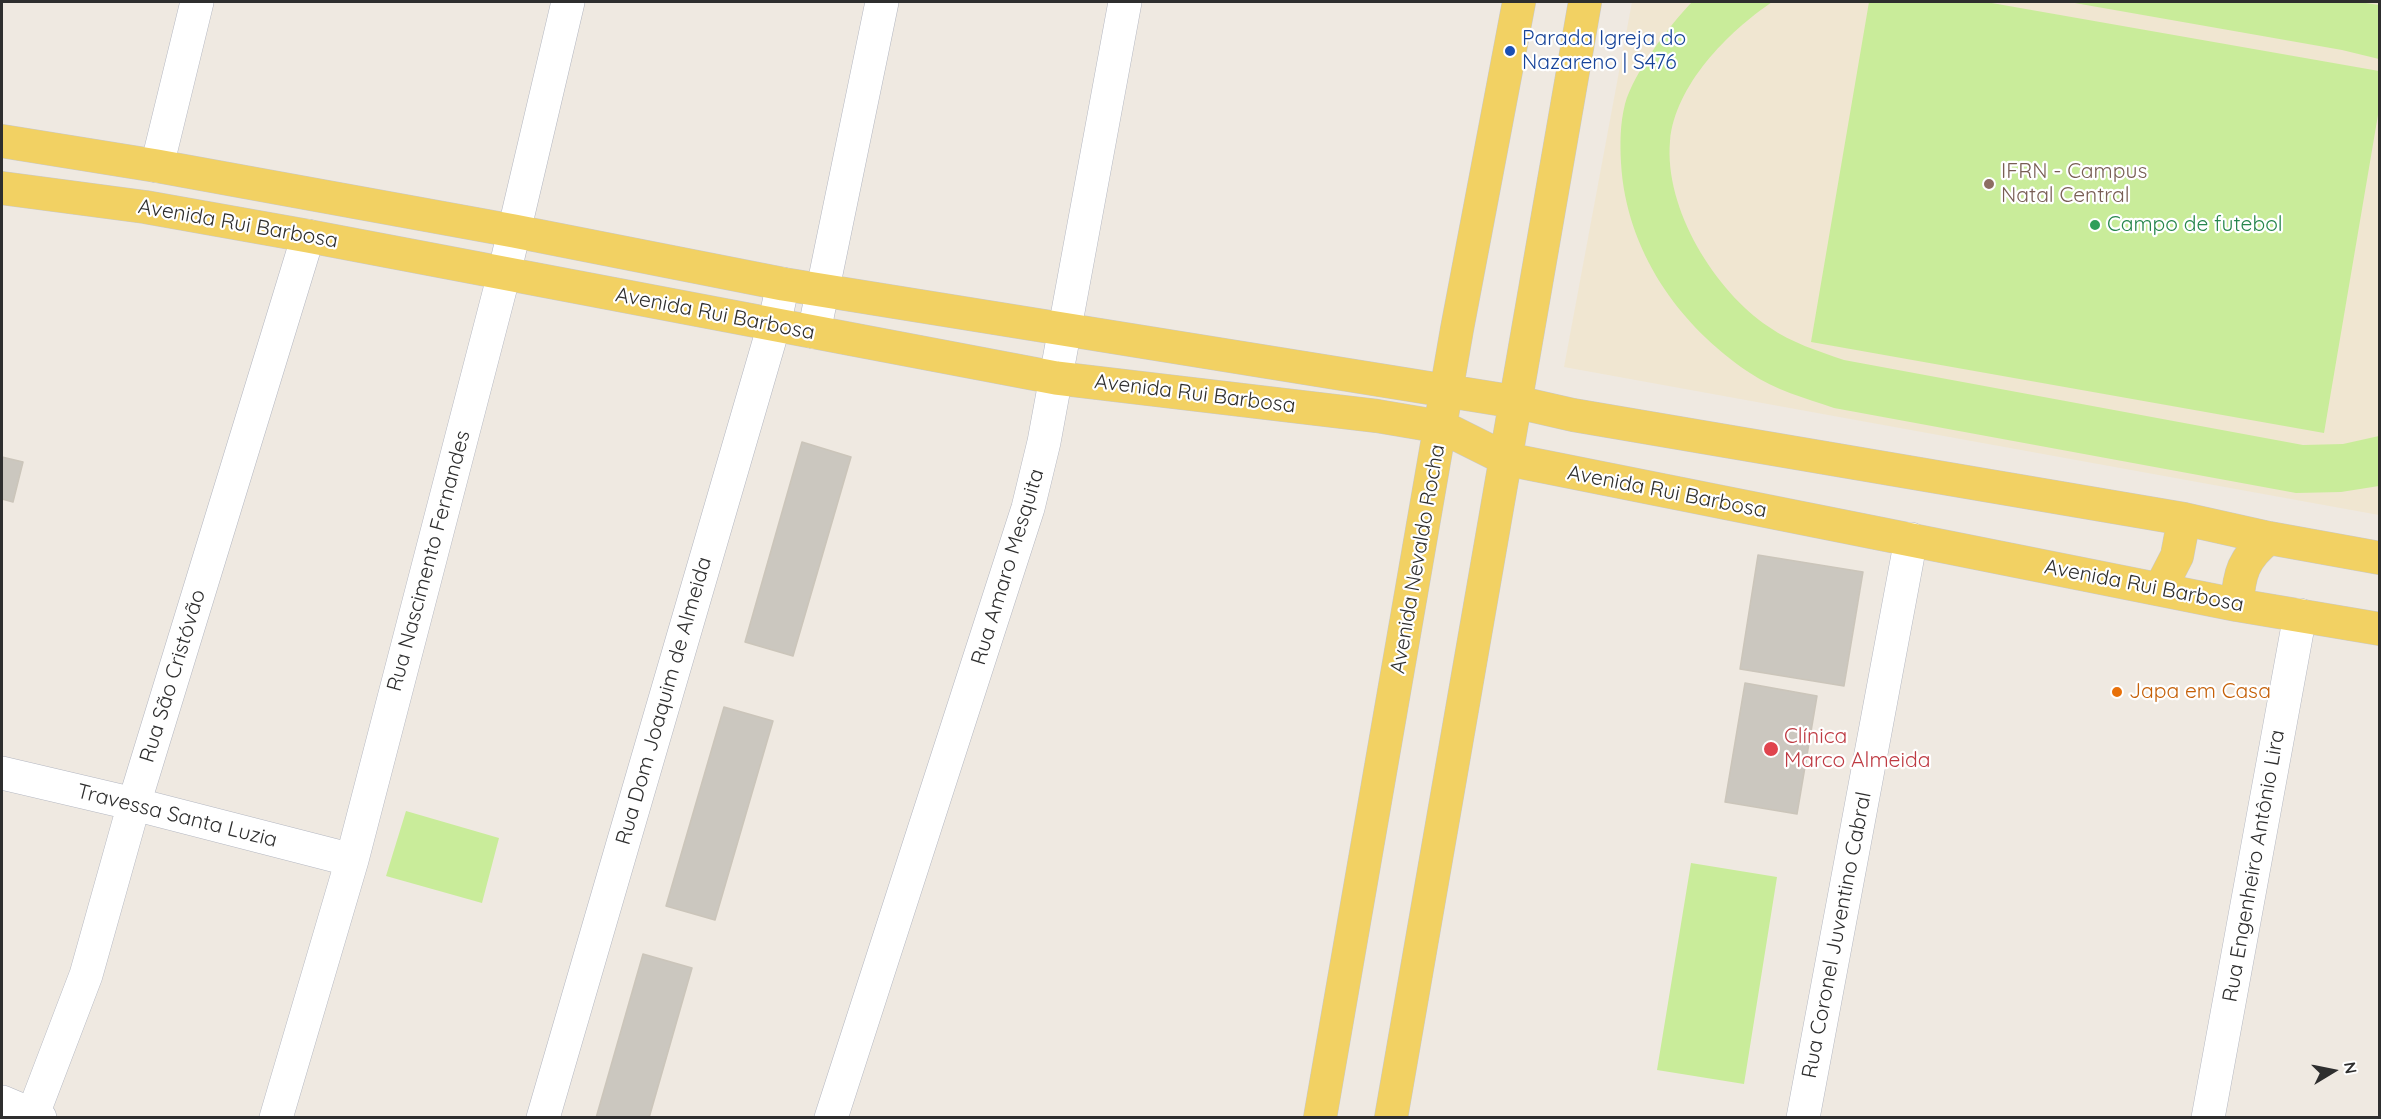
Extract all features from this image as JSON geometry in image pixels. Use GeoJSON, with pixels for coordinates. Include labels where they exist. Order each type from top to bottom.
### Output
{"type":"FeatureCollection","features":[{"type":"Feature","properties":{"kind":"main road","name":"Avenida Nevaldo Rocha"},"geometry":{"type":"LineString","coordinates":[[1320,1118],[1447,390],[1519,2]]}},
{"type":"Feature","properties":{"kind":"main road"},"geometry":{"type":"LineString","coordinates":[[1391,1118],[1585,2]]}},
{"type":"Feature","properties":{"kind":"main road","name":"Avenida Rui Barbosa"},"geometry":{"type":"LineString","coordinates":[[2,141],[157,166],[513,231],[783,284],[1447,390],[1573,415],[2184,519],[2269,538],[2379,558]]}},
{"type":"Feature","properties":{"kind":"main road","name":"Avenida Rui Barbosa"},"geometry":{"type":"LineString","coordinates":[[2,188],[145,207],[308,236],[1056,378],[1377,416],[1442,427],[1506,459],[2237,605],[2379,629]]}},
{"type":"Feature","properties":{"kind":"main road"},"geometry":{"type":"LineString","coordinates":[[2160,590],[2177,556],[2184,519]]}},
{"type":"Feature","properties":{"kind":"main road"},"geometry":{"type":"LineString","coordinates":[[2237,605],[2239,583],[2246,563],[2253,551],[2269,538]]}},
{"type":"Feature","properties":{"kind":"street"},"geometry":{"type":"LineString","coordinates":[[157,166],[197,2]]}},
{"type":"Feature","properties":{"kind":"street","name":"Rua Nascimento Fernandes"},"geometry":{"type":"LineString","coordinates":[[276,1118],[352,860],[504,274],[568,2]]}},
{"type":"Feature","properties":{"kind":"street"},"geometry":{"type":"LineString","coordinates":[[814,332],[882,2]]}},
{"type":"Feature","properties":{"kind":"street","name":"Rua Amaro Mesquita"},"geometry":{"type":"LineString","coordinates":[[831,1118],[1010,570],[1034,486],[1125,2]]}},
{"type":"Feature","properties":{"kind":"street","name":"Rua São Cristóvão"},"geometry":{"type":"LineString","coordinates":[[36,1116],[86,975],[134,804],[308,236]]}},
{"type":"Feature","properties":{"kind":"street","name":"Rua Dom Joaquim de Almeida"},"geometry":{"type":"LineString","coordinates":[[543,1118],[774,325],[783,284]]}},
{"type":"Feature","properties":{"kind":"street","name":"Rua Coronel Juventino Cabral"},"geometry":{"type":"LineString","coordinates":[[1803,1118],[1911,539]]}},
{"type":"Feature","properties":{"kind":"street","name":"Rua Engenheiro Antônio Lira"},"geometry":{"type":"LineString","coordinates":[[2208,1118],[2300,615]]}},
{"type":"Feature","properties":{"kind":"street","name":"Travessa Santa Luzia"},"geometry":{"type":"LineString","coordinates":[[2,773],[352,860]]}},
{"type":"Feature","properties":{"kind":"street"},"geometry":{"type":"LineString","coordinates":[[2,1102],[36,1116]]}},
{"type":"Feature","properties":{"kind":"shaded area","name":"IFRN - Campus Natal Central"},"geometry":{"type":"Polygon","coordinates":[[[1632,2],[2379,2],[2379,515],[1564,367],[1632,2]]]}},
{"type":"Feature","properties":{"kind":"green space"},"geometry":{"type":"Polygon","coordinates":[[[1692,2],[1772,2],[1738,28],[1706,62],[1682,100],[1674,120],[1670,141],[1670,167],[1675,194],[1684,220],[1697,246],[1712,270],[1730,292],[1769,327],[1796,342],[1844,360],[2303,445],[2343,444],[2379,436],[2379,486],[2341,492],[2296,493],[1834,408],[1780,389],[1750,373],[1700,332],[1660,283],[1633,226],[1625,195],[1620,148],[1625,104],[1636,78],[1653,50],[1692,2]]]}},
{"type":"Feature","properties":{"kind":"green space","name":"Campo de futebol"},"geometry":{"type":"Polygon","coordinates":[[[1869,2],[1986,2],[2379,71],[2379,109],[2324,433],[1811,342],[1869,2]]]}},
{"type":"Feature","properties":{"kind":"green space"},"geometry":{"type":"Polygon","coordinates":[[[2069,2],[2359,2],[2379,5],[2379,59],[2342,50],[2069,2]]]}},
{"type":"Feature","properties":{"kind":"green space"},"geometry":{"type":"Polygon","coordinates":[[[406,811],[499,838],[482,903],[386,876],[406,811]]]}},
{"type":"Feature","properties":{"kind":"green space"},"geometry":{"type":"Polygon","coordinates":[[[1691,863],[1777,877],[1744,1084],[1657,1070],[1691,863]]]}},
{"type":"Feature","properties":{"kind":"building"},"geometry":{"type":"Polygon","coordinates":[[[802,442],[851,457],[793,656],[745,642],[802,442]]]}},
{"type":"Feature","properties":{"kind":"building"},"geometry":{"type":"Polygon","coordinates":[[[2,457],[23,462],[13,502],[2,499],[2,457]]]}},
{"type":"Feature","properties":{"kind":"building"},"geometry":{"type":"Polygon","coordinates":[[[1758,555],[1863,572],[1844,686],[1740,669],[1758,555]]]}},
{"type":"Feature","properties":{"kind":"building","name":"Clínica Marco Almeida"},"geometry":{"type":"Polygon","coordinates":[[[1745,683],[1817,696],[1797,814],[1725,802],[1745,683]]]}},
{"type":"Feature","properties":{"kind":"building"},"geometry":{"type":"Polygon","coordinates":[[[724,707],[773,721],[715,920],[666,906],[724,707]]]}},
{"type":"Feature","properties":{"kind":"building"},"geometry":{"type":"Polygon","coordinates":[[[643,954],[692,968],[649,1118],[596,1118],[643,954]]]}},
{"type":"Feature","properties":{"kind":"place","name":"Parada Igreja do Nazareno | S476"},"geometry":{"type":"Point","coordinates":[1510,51]}},
{"type":"Feature","properties":{"kind":"place","name":"IFRN - Campus Natal Central"},"geometry":{"type":"Point","coordinates":[1989,184]}},
{"type":"Feature","properties":{"kind":"place","name":"Campo de futebol"},"geometry":{"type":"Point","coordinates":[2095,225]}},
{"type":"Feature","properties":{"kind":"place","name":"Japa em Casa"},"geometry":{"type":"Point","coordinates":[2117,692]}},
{"type":"Feature","properties":{"kind":"place","name":"Clínica Marco Almeida"},"geometry":{"type":"Point","coordinates":[1771,749]}}]}
